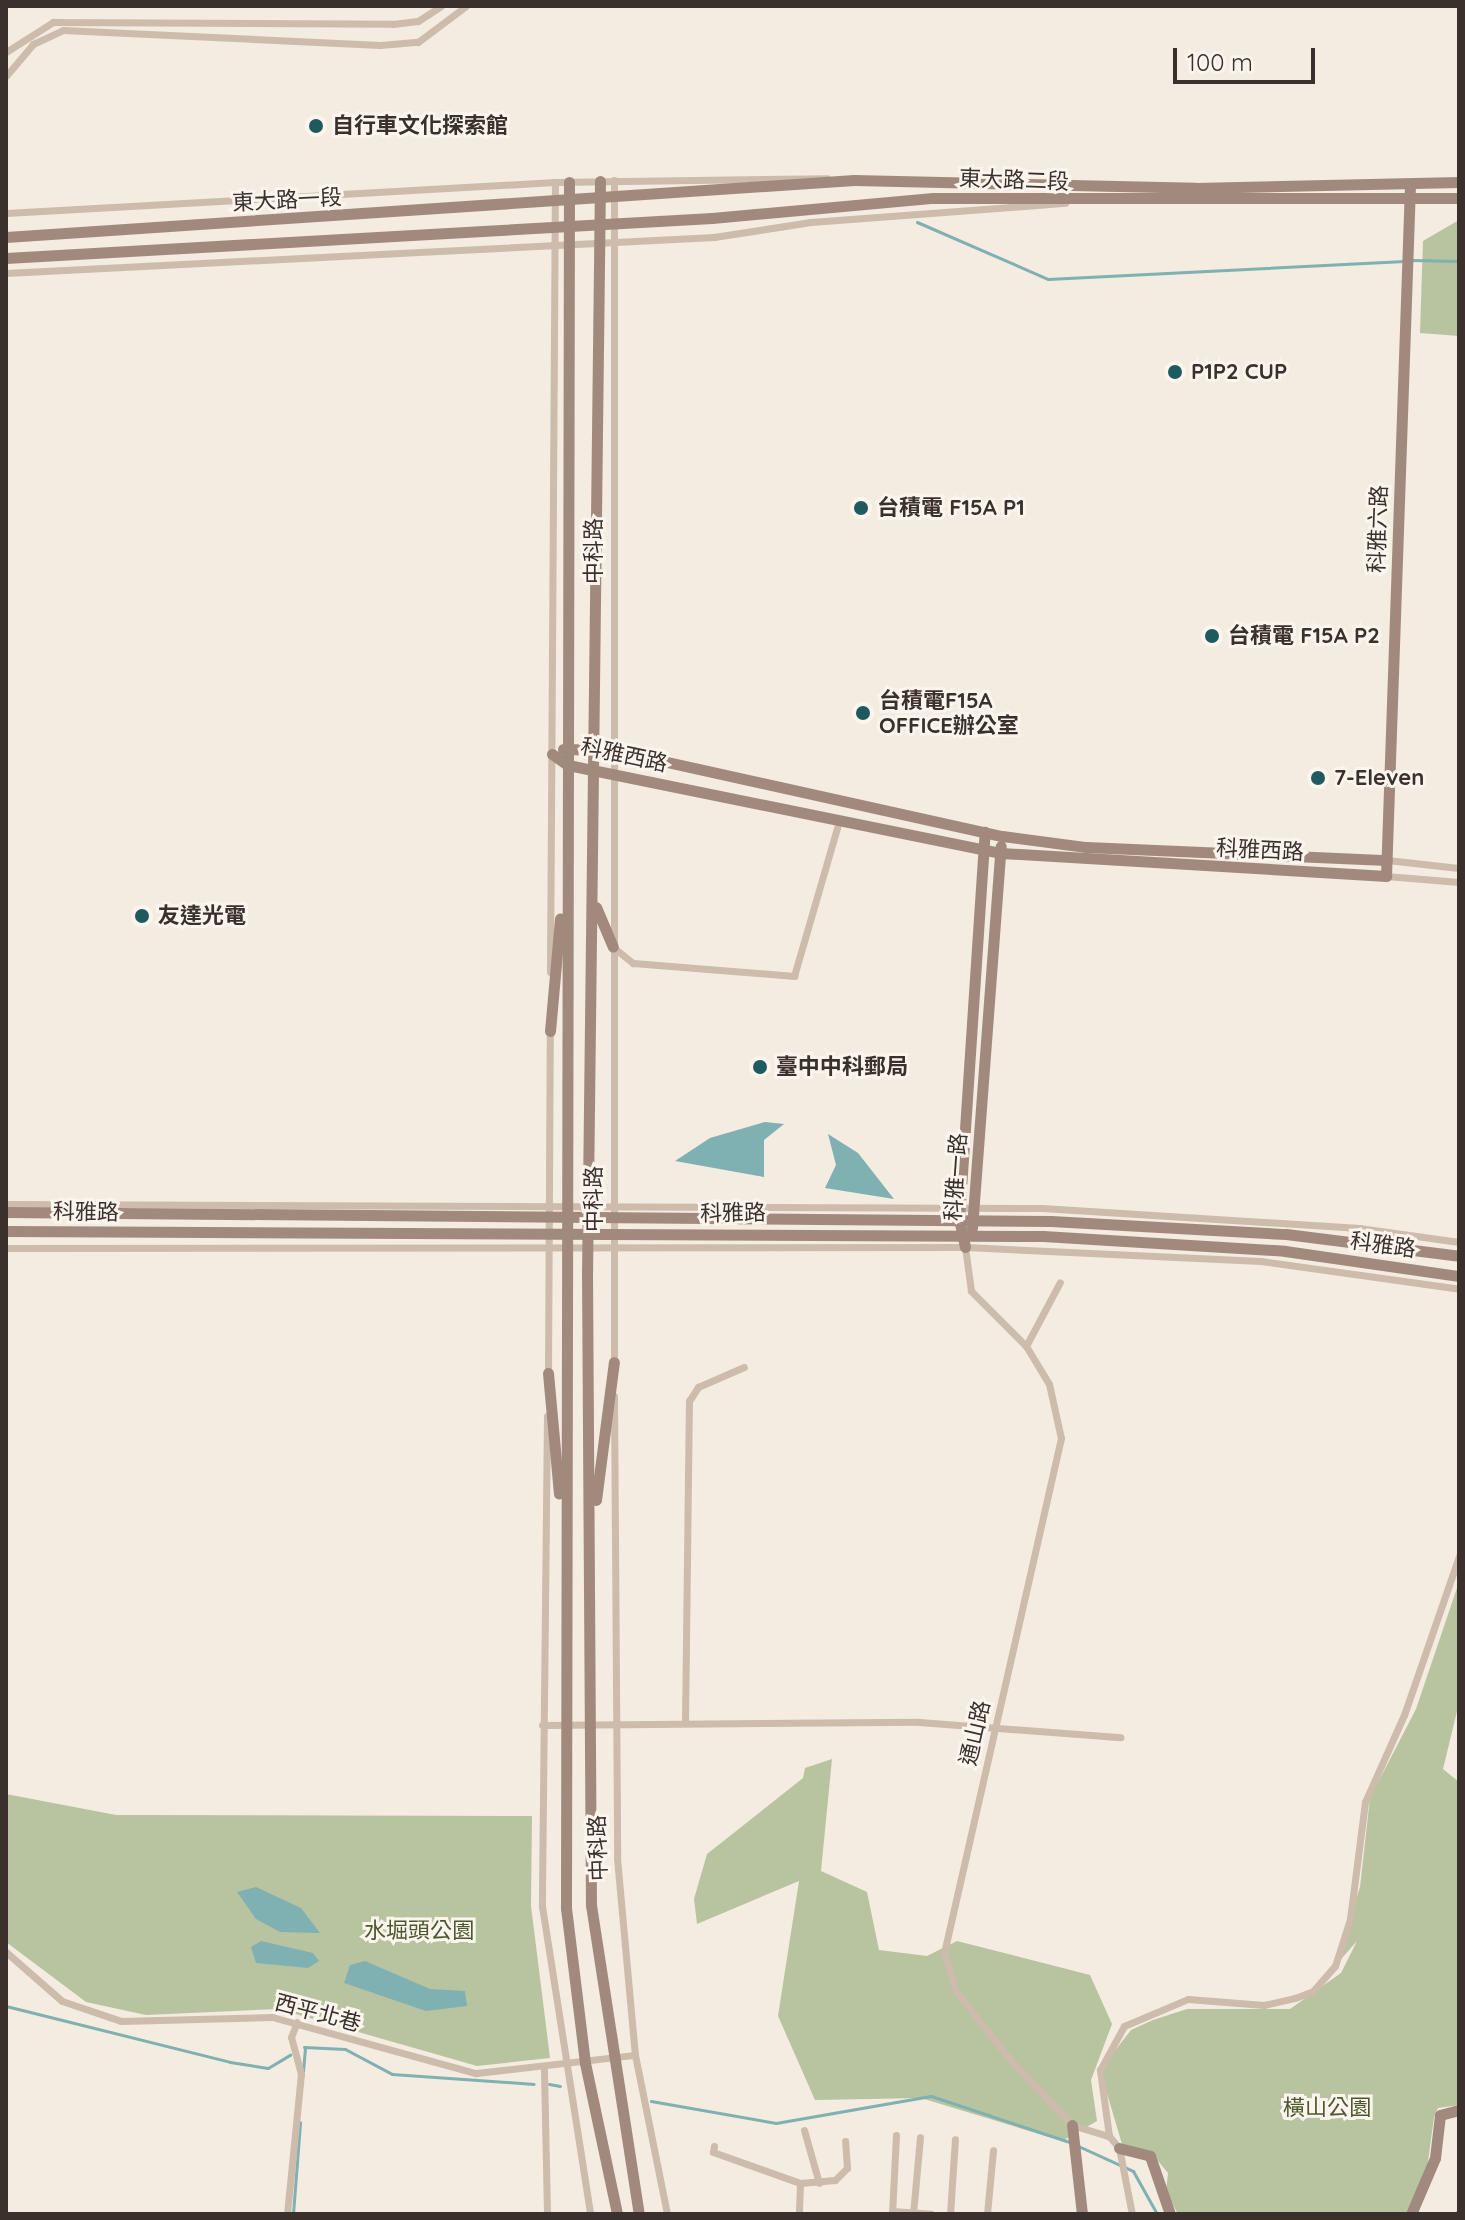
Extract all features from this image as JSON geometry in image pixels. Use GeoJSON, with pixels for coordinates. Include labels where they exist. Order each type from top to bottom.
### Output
{"type":"FeatureCollection","features":[{"type":"Feature","properties":{"kind":"street"},"geometry":{"type":"LineString","coordinates":[[6,52],[53,22],[393,24],[418,21],[441,6]]}},
{"type":"Feature","properties":{"kind":"street"},"geometry":{"type":"LineString","coordinates":[[6,76],[33,44],[63,30],[380,45],[418,42],[466,6]]}},
{"type":"Feature","properties":{"kind":"street","name":"中科路"},"geometry":{"type":"LineString","coordinates":[[614,180],[617,1858],[635,2055],[667,2214]]}},
{"type":"Feature","properties":{"kind":"street"},"geometry":{"type":"LineString","coordinates":[[6,213],[555,182],[854,180]]}},
{"type":"Feature","properties":{"kind":"street","name":"東大路二段"},"geometry":{"type":"LineString","coordinates":[[570,203],[854,180],[1195,188],[1459,182]]}},
{"type":"Feature","properties":{"kind":"street","name":"中科路"},"geometry":{"type":"LineString","coordinates":[[600,181],[591,748],[593,899],[588,1234],[595,1726],[591,1905],[612,2059],[639,2214]]}},
{"type":"Feature","properties":{"kind":"street","name":"中科路"},"geometry":{"type":"LineString","coordinates":[[555,182],[542,1906],[563,2067],[590,2214]]}},
{"type":"Feature","properties":{"kind":"street","name":"中科路"},"geometry":{"type":"LineString","coordinates":[[569,182],[569,746],[564,1241],[570,1727],[566,1908],[585,2063],[617,2214]]}},
{"type":"Feature","properties":{"kind":"street","name":"科雅六路"},"geometry":{"type":"LineString","coordinates":[[1386,876],[1410,184]]}},
{"type":"Feature","properties":{"kind":"street","name":"東大路二段"},"geometry":{"type":"LineString","coordinates":[[569,226],[615,225],[837,203],[1459,198]]}},
{"type":"Feature","properties":{"kind":"street"},"geometry":{"type":"LineString","coordinates":[[6,273],[615,241],[1076,202]]}},
{"type":"Feature","properties":{"kind":"street","name":"東大路一段"},"geometry":{"type":"LineString","coordinates":[[6,237],[570,203]]}},
{"type":"Feature","properties":{"kind":"street","name":"東大路一段"},"geometry":{"type":"LineString","coordinates":[[6,258],[569,226]]}},
{"type":"Feature","properties":{"kind":"street","name":"科雅西路"},"geometry":{"type":"LineString","coordinates":[[552,754],[569,746],[613,750],[1002,836],[1086,847],[1387,860],[1459,868]]}},
{"type":"Feature","properties":{"kind":"street","name":"科雅西路"},"geometry":{"type":"LineString","coordinates":[[552,754],[568,765],[1001,853],[1459,882]]}},
{"type":"Feature","properties":{"kind":"street"},"geometry":{"type":"LineString","coordinates":[[593,899],[613,947],[633,963],[794,976],[839,821]]}},
{"type":"Feature","properties":{"kind":"street","name":"科雅一路"},"geometry":{"type":"LineString","coordinates":[[965,1247],[972,1235],[972,1220],[966,1206],[985,832]]}},
{"type":"Feature","properties":{"kind":"street","name":"科雅一路"},"geometry":{"type":"LineString","coordinates":[[965,1247],[959,1235],[959,1219],[966,1206],[1002,836]]}},
{"type":"Feature","properties":{"kind":"street"},"geometry":{"type":"LineString","coordinates":[[550,1031],[566,850]]}},
{"type":"Feature","properties":{"kind":"street","name":"科雅路"},"geometry":{"type":"LineString","coordinates":[[6,1204],[589,1201],[966,1206],[1218,1217],[1459,1242]]}},
{"type":"Feature","properties":{"kind":"street","name":"科雅路"},"geometry":{"type":"LineString","coordinates":[[6,1212],[548,1219],[959,1219],[1286,1234],[1459,1256]]}},
{"type":"Feature","properties":{"kind":"street","name":"科雅路"},"geometry":{"type":"LineString","coordinates":[[6,1231],[548,1241]]}},
{"type":"Feature","properties":{"kind":"street","name":"科雅路"},"geometry":{"type":"LineString","coordinates":[[564,1241],[588,1234],[614,1240],[965,1247],[1261,1261],[1459,1289]]}},
{"type":"Feature","properties":{"kind":"street","name":"科雅路"},"geometry":{"type":"LineString","coordinates":[[6,1248],[548,1241],[588,1247],[614,1240],[972,1235],[1285,1251],[1459,1276]]}},
{"type":"Feature","properties":{"kind":"street","name":"通山路"},"geometry":{"type":"LineString","coordinates":[[965,1247],[971,1291],[1026,1346],[1049,1384],[1061,1438],[998,1725],[947,1934],[948,1978],[1072,2125]]}},
{"type":"Feature","properties":{"kind":"street"},"geometry":{"type":"LineString","coordinates":[[1026,1346],[1060,1282]]}},
{"type":"Feature","properties":{"kind":"street"},"geometry":{"type":"LineString","coordinates":[[591,1540],[614,1362]]}},
{"type":"Feature","properties":{"kind":"street"},"geometry":{"type":"LineString","coordinates":[[685,1723],[689,1401],[698,1387],[744,1367]]}},
{"type":"Feature","properties":{"kind":"street"},"geometry":{"type":"LineString","coordinates":[[548,1373],[566,1569]]}},
{"type":"Feature","properties":{"kind":"street"},"geometry":{"type":"LineString","coordinates":[[1132,2212],[1119,2148],[1109,2136],[1100,2070],[1124,2026],[1188,1999],[1264,2005],[1295,1998],[1313,1991],[1335,1966],[1350,1919],[1365,1802],[1459,1556]]}},
{"type":"Feature","properties":{"kind":"street"},"geometry":{"type":"LineString","coordinates":[[542,1725],[998,1725],[1120,1737]]}},
{"type":"Feature","properties":{"kind":"street","name":"西平北巷"},"geometry":{"type":"LineString","coordinates":[[6,1952],[62,2001],[98,2017],[297,2022],[476,2073],[544,2070],[635,2055]]}},
{"type":"Feature","properties":{"kind":"street"},"geometry":{"type":"LineString","coordinates":[[287,2214],[301,2074],[291,2037],[297,2022]]}},
{"type":"Feature","properties":{"kind":"street"},"geometry":{"type":"LineString","coordinates":[[544,2070],[547,2214]]}},
{"type":"Feature","properties":{"kind":"street"},"geometry":{"type":"LineString","coordinates":[[1411,2214],[1435,2158],[1440,2115],[1459,2110]]}},
{"type":"Feature","properties":{"kind":"street"},"geometry":{"type":"LineString","coordinates":[[1082,2214],[1072,2125],[1109,2136]]}},
{"type":"Feature","properties":{"kind":"street"},"geometry":{"type":"LineString","coordinates":[[804,2130],[819,2183]]}},
{"type":"Feature","properties":{"kind":"street"},"geometry":{"type":"LineString","coordinates":[[896,2135],[892,2213],[931,2214]]}},
{"type":"Feature","properties":{"kind":"street"},"geometry":{"type":"LineString","coordinates":[[914,2213],[920,2137]]}},
{"type":"Feature","properties":{"kind":"street"},"geometry":{"type":"LineString","coordinates":[[950,2214],[955,2139]]}},
{"type":"Feature","properties":{"kind":"street"},"geometry":{"type":"LineString","coordinates":[[714,2146],[713,2152],[800,2183],[819,2183],[847,2168],[845,2141]]}},
{"type":"Feature","properties":{"kind":"street"},"geometry":{"type":"LineString","coordinates":[[1119,2148],[1150,2156],[1170,2214]]}},
{"type":"Feature","properties":{"kind":"street"},"geometry":{"type":"LineString","coordinates":[[987,2214],[993,2150]]}},
{"type":"Feature","properties":{"kind":"street"},"geometry":{"type":"LineString","coordinates":[[799,2214],[800,2183]]}},
{"type":"Feature","properties":{"kind":"green space"},"geometry":{"type":"Polygon","coordinates":[[[1459,220],[1459,336],[1420,333],[1423,241],[1459,220]]]}},
{"type":"Feature","properties":{"kind":"green space","name":"橫山公園"},"geometry":{"type":"Polygon","coordinates":[[[1459,1582],[1459,1703],[1443,1769],[1459,1782],[1459,2105],[1438,2108],[1427,2169],[1406,2213],[1178,2214],[1166,2192],[1168,2173],[1153,2155],[1122,2144],[1100,2070],[1131,2030],[1153,2020],[1187,2009],[1290,2009],[1341,1973],[1357,1941],[1335,1966],[1360,1887],[1370,1798],[1416,1709],[1459,1582]]]}},
{"type":"Feature","properties":{"kind":"green space"},"geometry":{"type":"Polygon","coordinates":[[[832,1759],[821,1871],[867,1892],[879,1950],[927,1956],[957,1941],[1090,1975],[1112,2024],[1091,2080],[1097,2121],[1062,2141],[921,2098],[815,2100],[778,2016],[799,1881],[697,1924],[694,1899],[707,1854],[803,1778],[805,1768],[832,1759]]]}},
{"type":"Feature","properties":{"kind":"green space","name":"水堀頭公園"},"geometry":{"type":"Polygon","coordinates":[[[6,1794],[116,1815],[532,1816],[531,1906],[550,2058],[477,2066],[278,2009],[146,2015],[86,2002],[6,1942],[6,1794]]]}},
{"type":"Feature","properties":{"kind":"water"},"geometry":{"type":"Polygon","coordinates":[[[765,1122],[784,1124],[764,1140],[764,1177],[675,1161],[710,1138],[765,1122]]]}},
{"type":"Feature","properties":{"kind":"water"},"geometry":{"type":"Polygon","coordinates":[[[828,1134],[858,1153],[894,1199],[825,1188],[836,1165],[828,1134]]]}},
{"type":"Feature","properties":{"kind":"water"},"geometry":{"type":"Polygon","coordinates":[[[256,1887],[301,1908],[320,1933],[280,1932],[256,1919],[237,1892],[256,1887]]]}},
{"type":"Feature","properties":{"kind":"water"},"geometry":{"type":"Polygon","coordinates":[[[261,1941],[313,1953],[319,1961],[308,1968],[256,1963],[251,1947],[261,1941]]]}},
{"type":"Feature","properties":{"kind":"water"},"geometry":{"type":"Polygon","coordinates":[[[365,1961],[430,1989],[465,1991],[467,2006],[426,2011],[344,1983],[350,1965],[365,1961]]]}},
{"type":"Feature","properties":{"kind":"waterway"},"geometry":{"type":"LineString","coordinates":[[917,222],[1048,279],[1405,261]]}},
{"type":"Feature","properties":{"kind":"waterway"},"geometry":{"type":"LineString","coordinates":[[1412,260],[1459,261]]}},
{"type":"Feature","properties":{"kind":"waterway"},"geometry":{"type":"LineString","coordinates":[[6,2006],[230,2062],[268,2068],[290,2055]]}},
{"type":"Feature","properties":{"kind":"waterway"},"geometry":{"type":"LineString","coordinates":[[304,2047],[345,2049],[392,2074],[534,2084]]}},
{"type":"Feature","properties":{"kind":"waterway"},"geometry":{"type":"LineString","coordinates":[[303,2071],[305,2047]]}},
{"type":"Feature","properties":{"kind":"waterway"},"geometry":{"type":"LineString","coordinates":[[549,2084],[560,2086]]}},
{"type":"Feature","properties":{"kind":"waterway"},"geometry":{"type":"LineString","coordinates":[[651,2101],[776,2123],[931,2096],[1069,2142]]}},
{"type":"Feature","properties":{"kind":"waterway"},"geometry":{"type":"LineString","coordinates":[[293,2214],[300,2122]]}},
{"type":"Feature","properties":{"kind":"waterway"},"geometry":{"type":"LineString","coordinates":[[1076,2145],[1133,2171],[1157,2214]]}},
{"type":"Feature","properties":{"kind":"waterway"},"geometry":{"type":"LineString","coordinates":[[1454,2214],[1459,2211]]}},
{"type":"Feature","properties":{"kind":"place","name":"自行車文化探索館"},"geometry":{"type":"Point","coordinates":[316,126]}},
{"type":"Feature","properties":{"kind":"place","name":"P1P2 CUP"},"geometry":{"type":"Point","coordinates":[1175,372]}},
{"type":"Feature","properties":{"kind":"place","name":"台積電 F15A P1"},"geometry":{"type":"Point","coordinates":[861,508]}},
{"type":"Feature","properties":{"kind":"place","name":"台積電 F15A P2"},"geometry":{"type":"Point","coordinates":[1212,636]}},
{"type":"Feature","properties":{"kind":"place","name":"台積電F15A OFFICE辦公室"},"geometry":{"type":"Point","coordinates":[863,713]}},
{"type":"Feature","properties":{"kind":"place","name":"7-Eleven"},"geometry":{"type":"Point","coordinates":[1318,778]}},
{"type":"Feature","properties":{"kind":"place","name":"友達光電"},"geometry":{"type":"Point","coordinates":[142,916]}},
{"type":"Feature","properties":{"kind":"place","name":"臺中中科郵局"},"geometry":{"type":"Point","coordinates":[760,1067]}}]}
